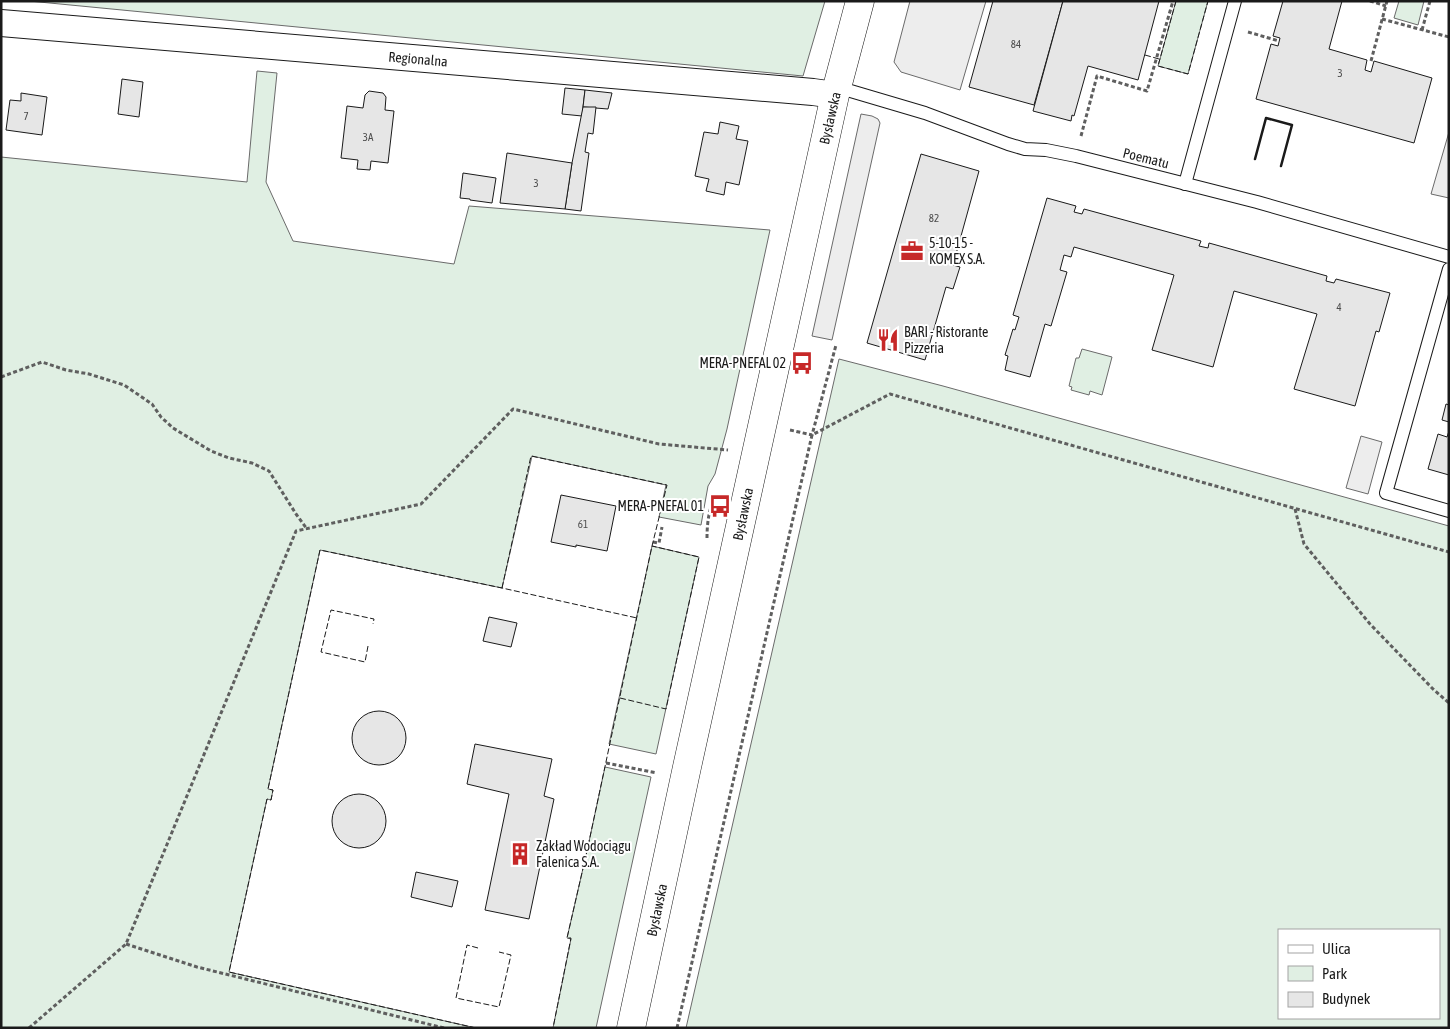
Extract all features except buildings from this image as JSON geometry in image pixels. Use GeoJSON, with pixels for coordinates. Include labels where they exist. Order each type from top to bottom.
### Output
{"type":"FeatureCollection","features":[{"type":"Feature","properties":{"kind":"street","name":"Bysławska"},"geometry":{"type":"LineString","coordinates":[[631,1028],[836,91],[860,1]]}},
{"type":"Feature","properties":{"kind":"street","name":"Regionalna"},"geometry":{"type":"LineString","coordinates":[[1,23],[793,90],[836,91]]}},
{"type":"Feature","properties":{"kind":"lane"},"geometry":{"type":"LineString","coordinates":[[1185,184],[1235,1]]}},
{"type":"Feature","properties":{"kind":"lane","name":"Poematu"},"geometry":{"type":"LineString","coordinates":[[836,91],[925,113],[1025,149],[1046,150],[1076,156],[1257,202],[1449,256]]}},
{"type":"Feature","properties":{"kind":"lane"},"geometry":{"type":"LineString","coordinates":[[1449,269],[1386,493],[1449,511]]}},
{"type":"Feature","properties":{"kind":"path"},"geometry":{"type":"LineString","coordinates":[[1076,156],[1097,76],[1147,91],[1173,1]]}},
{"type":"Feature","properties":{"kind":"path"},"geometry":{"type":"LineString","coordinates":[[1370,1],[1386,3],[1371,61]]}},
{"type":"Feature","properties":{"kind":"path"},"geometry":{"type":"LineString","coordinates":[[1422,30],[1430,1]]}},
{"type":"Feature","properties":{"kind":"path"},"geometry":{"type":"LineString","coordinates":[[1382,19],[1449,37]]}},
{"type":"Feature","properties":{"kind":"path"},"geometry":{"type":"LineString","coordinates":[[1228,27],[1279,41]]}},
{"type":"Feature","properties":{"kind":"path"},"geometry":{"type":"LineString","coordinates":[[677,1028],[812,435],[836,345]]}},
{"type":"Feature","properties":{"kind":"path"},"geometry":{"type":"LineString","coordinates":[[1,377],[42,362],[124,385],[152,404],[161,417],[173,428],[211,451],[229,458],[252,463],[269,471],[307,529]]}},
{"type":"Feature","properties":{"kind":"path"},"geometry":{"type":"LineString","coordinates":[[788,429],[812,435],[890,394],[1449,552]]}},
{"type":"Feature","properties":{"kind":"path"},"geometry":{"type":"LineString","coordinates":[[29,1028],[126,944],[296,531],[421,504],[513,409],[659,444],[734,451]]}},
{"type":"Feature","properties":{"kind":"path"},"geometry":{"type":"LineString","coordinates":[[1295,509],[1304,544],[1370,624],[1449,703]]}},
{"type":"Feature","properties":{"kind":"path"},"geometry":{"type":"LineString","coordinates":[[653,542],[659,543],[662,527]]}},
{"type":"Feature","properties":{"kind":"path"},"geometry":{"type":"LineString","coordinates":[[606,763],[660,774]]}},
{"type":"Feature","properties":{"kind":"path"},"geometry":{"type":"LineString","coordinates":[[126,944],[197,967],[444,1028]]}},
{"type":"Feature","properties":{"kind":"green space"},"geometry":{"type":"Polygon","coordinates":[[[29,1],[825,1],[803,76],[29,1]]]}},
{"type":"Feature","properties":{"kind":"green space"},"geometry":{"type":"Polygon","coordinates":[[[1176,1],[1208,1],[1188,74],[1158,66],[1176,1]]]}},
{"type":"Feature","properties":{"kind":"green space"},"geometry":{"type":"Polygon","coordinates":[[[1399,1],[1424,1],[1418,25],[1394,18],[1399,1]]]}},
{"type":"Feature","properties":{"kind":"green space"},"geometry":{"type":"Polygon","coordinates":[[[257,71],[277,73],[266,182],[293,241],[454,264],[469,206],[770,230],[727,429],[715,474],[708,486],[701,525],[659,517],[666,485],[532,456],[502,588],[320,550],[268,789],[273,790],[271,800],[267,799],[229,972],[476,1028],[1,1028],[1,157],[247,182],[257,71]]]}},
{"type":"Feature","properties":{"kind":"green space"},"geometry":{"type":"Polygon","coordinates":[[[1082,349],[1112,357],[1102,395],[1090,391],[1089,395],[1071,390],[1072,387],[1069,386],[1076,358],[1079,358],[1082,349]]]}},
{"type":"Feature","properties":{"kind":"green space"},"geometry":{"type":"Polygon","coordinates":[[[839,359],[1449,526],[1449,1028],[686,1028],[839,359]]]}},
{"type":"Feature","properties":{"kind":"green space"},"geometry":{"type":"Polygon","coordinates":[[[652,546],[699,557],[656,754],[609,744],[652,546]]]}},
{"type":"Feature","properties":{"kind":"green space"},"geometry":{"type":"Polygon","coordinates":[[[605,767],[651,777],[596,1028],[553,1028],[571,939],[567,938],[605,767]]]}},
{"type":"Feature","properties":{"kind":"shaded area"},"geometry":{"type":"Polygon","coordinates":[[[910,1],[986,1],[960,90],[901,72],[894,62],[910,1]]]}},
{"type":"Feature","properties":{"kind":"shaded area"},"geometry":{"type":"Polygon","coordinates":[[[861,114],[872,116],[878,119],[880,123],[832,340],[812,336],[861,114]]]}},
{"type":"Feature","properties":{"kind":"shaded area"},"geometry":{"type":"Polygon","coordinates":[[[1449,132],[1449,198],[1431,194],[1449,132]]]}},
{"type":"Feature","properties":{"kind":"shaded area"},"geometry":{"type":"Polygon","coordinates":[[[1361,436],[1382,442],[1368,494],[1346,488],[1361,436]]]}},
{"type":"Feature","properties":{"kind":"fence"},"geometry":{"type":"LineString","coordinates":[[1176,1],[1158,66],[1188,74],[1208,1]]}},
{"type":"Feature","properties":{"kind":"fence"},"geometry":{"type":"LineString","coordinates":[[1145,55],[1159,59]]}},
{"type":"Feature","properties":{"kind":"fence"},"geometry":{"type":"LineString","coordinates":[[502,588],[531,456],[667,485],[567,938],[571,938],[553,1028]]}},
{"type":"Feature","properties":{"kind":"fence"},"geometry":{"type":"LineString","coordinates":[[620,698],[666,709],[699,557],[652,546]]}},
{"type":"Feature","properties":{"kind":"fence"},"geometry":{"type":"LineString","coordinates":[[476,1028],[229,972],[267,799],[271,800],[273,790],[268,789],[320,550],[637,618]]}},
{"type":"Feature","properties":{"kind":"fence"},"geometry":{"type":"LineString","coordinates":[[368,646],[365,662],[321,652],[331,610],[374,619],[373,624]]}},
{"type":"Feature","properties":{"kind":"fence"},"geometry":{"type":"LineString","coordinates":[[478,948],[467,945],[456,998],[499,1007],[511,955],[499,952]]}},
{"type":"Feature","properties":{"kind":"wall"},"geometry":{"type":"LineString","coordinates":[[1255,159],[1266,118],[1292,125],[1281,166]]}},
{"type":"Feature","properties":{"kind":"place","name":"5-10-15 - KOMEX S.A."},"geometry":{"type":"Point","coordinates":[912,251]}},
{"type":"Feature","properties":{"kind":"place","name":"BARI - Ristorante Pizzeria"},"geometry":{"type":"Point","coordinates":[888,340]}},
{"type":"Feature","properties":{"kind":"place","name":"MERA-PNEFAL 02"},"geometry":{"type":"Point","coordinates":[802,363]}},
{"type":"Feature","properties":{"kind":"place","name":"MERA-PNEFAL 01"},"geometry":{"type":"Point","coordinates":[720,506]}},
{"type":"Feature","properties":{"kind":"place","name":"Zakład Wodociągu Falenica S.A."},"geometry":{"type":"Point","coordinates":[520,854]}}]}
